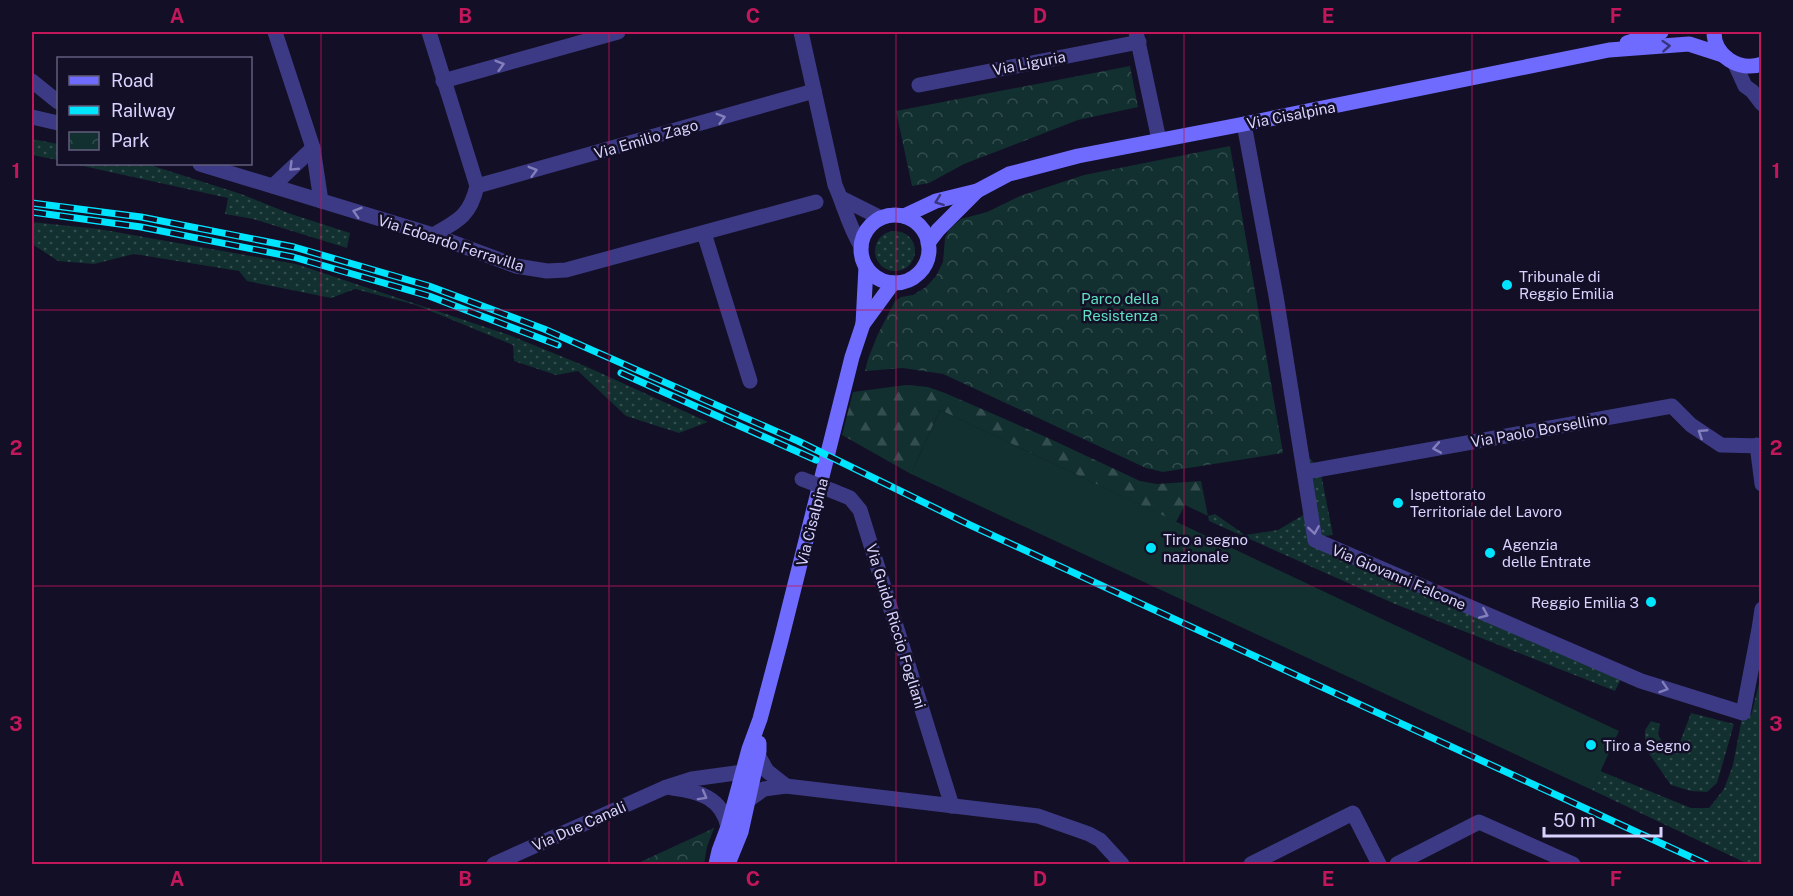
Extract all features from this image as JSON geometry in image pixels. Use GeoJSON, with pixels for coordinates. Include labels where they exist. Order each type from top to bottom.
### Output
{"type":"FeatureCollection","features":[{"type":"Feature","properties":{"kind":"main road","name":"Via Cisalpina"},"geometry":{"type":"LineString","coordinates":[[1609,50],[1661,32]]}},
{"type":"Feature","properties":{"kind":"main road"},"geometry":{"type":"LineString","coordinates":[[1714,32],[1717,46],[1729,59]]}},
{"type":"Feature","properties":{"kind":"main road","name":"Via Cisalpina"},"geometry":{"type":"LineString","coordinates":[[881,218],[892,215],[904,216],[936,201],[977,191],[1009,174],[1078,156],[1609,50],[1689,44],[1746,67],[1761,64]]}},
{"type":"Feature","properties":{"kind":"main road","name":"Via Cisalpina"},"geometry":{"type":"LineString","coordinates":[[863,324],[893,283],[913,278],[920,271],[926,263],[928,243],[977,191]]}},
{"type":"Feature","properties":{"kind":"main road"},"geometry":{"type":"LineString","coordinates":[[904,216],[920,226],[928,243]]}},
{"type":"Feature","properties":{"kind":"main road"},"geometry":{"type":"LineString","coordinates":[[861,246],[867,230],[881,218]]}},
{"type":"Feature","properties":{"kind":"main road","name":"Via Cisalpina"},"geometry":{"type":"LineString","coordinates":[[716,864],[760,719],[852,357],[863,324],[866,267],[861,246]]}},
{"type":"Feature","properties":{"kind":"main road"},"geometry":{"type":"LineString","coordinates":[[866,267],[883,281],[893,283]]}},
{"type":"Feature","properties":{"kind":"main road","name":"Via Cisalpina"},"geometry":{"type":"LineString","coordinates":[[728,864],[741,832],[758,755],[760,719]]}},
{"type":"Feature","properties":{"kind":"street"},"geometry":{"type":"LineString","coordinates":[[276,32],[313,148],[321,201]]}},
{"type":"Feature","properties":{"kind":"street"},"geometry":{"type":"LineString","coordinates":[[429,32],[477,186],[473,203],[464,215],[455,223],[433,235]]}},
{"type":"Feature","properties":{"kind":"street"},"geometry":{"type":"LineString","coordinates":[[443,81],[618,32]]}},
{"type":"Feature","properties":{"kind":"street"},"geometry":{"type":"LineString","coordinates":[[801,32],[835,185],[844,211],[861,246]]}},
{"type":"Feature","properties":{"kind":"street","name":"Via Liguria"},"geometry":{"type":"LineString","coordinates":[[919,85],[1137,37],[1159,140]]}},
{"type":"Feature","properties":{"kind":"street"},"geometry":{"type":"LineString","coordinates":[[1729,59],[1745,86],[1752,91],[1761,104]]}},
{"type":"Feature","properties":{"kind":"street"},"geometry":{"type":"LineString","coordinates":[[32,81],[57,101]]}},
{"type":"Feature","properties":{"kind":"street","name":"Via Emilio Zago"},"geometry":{"type":"LineString","coordinates":[[477,186],[814,91]]}},
{"type":"Feature","properties":{"kind":"street"},"geometry":{"type":"LineString","coordinates":[[32,117],[57,123]]}},
{"type":"Feature","properties":{"kind":"street","name":"Via Giovanni Falcone"},"geometry":{"type":"LineString","coordinates":[[1244,124],[1276,296],[1315,540],[1641,681],[1743,713],[1761,609]]}},
{"type":"Feature","properties":{"kind":"street"},"geometry":{"type":"LineString","coordinates":[[273,186],[313,148]]}},
{"type":"Feature","properties":{"kind":"street","name":"Via Edoardo Ferravilla"},"geometry":{"type":"LineString","coordinates":[[203,165],[433,235],[516,266],[547,271],[566,270],[816,202]]}},
{"type":"Feature","properties":{"kind":"street"},"geometry":{"type":"LineString","coordinates":[[841,198],[881,218]]}},
{"type":"Feature","properties":{"kind":"street"},"geometry":{"type":"LineString","coordinates":[[704,233],[750,381]]}},
{"type":"Feature","properties":{"kind":"street","name":"Via Paolo Borsellino"},"geometry":{"type":"LineString","coordinates":[[1305,472],[1672,406],[1691,425],[1721,445],[1759,445]]}},
{"type":"Feature","properties":{"kind":"street"},"geometry":{"type":"LineString","coordinates":[[1759,445],[1761,484]]}},
{"type":"Feature","properties":{"kind":"street","name":"Via Guido Riccio Fogliani"},"geometry":{"type":"LineString","coordinates":[[802,479],[850,498],[860,510],[952,806]]}},
{"type":"Feature","properties":{"kind":"street"},"geometry":{"type":"LineString","coordinates":[[758,755],[768,771],[786,786]]}},
{"type":"Feature","properties":{"kind":"street","name":"Via Due Canali"},"geometry":{"type":"LineString","coordinates":[[494,864],[663,788],[692,779],[743,772]]}},
{"type":"Feature","properties":{"kind":"street"},"geometry":{"type":"LineString","coordinates":[[747,801],[764,789],[786,786],[1038,816],[1095,837],[1122,864]]}},
{"type":"Feature","properties":{"kind":"street","name":"Via Due Canali"},"geometry":{"type":"LineString","coordinates":[[663,788],[692,790],[704,796],[719,806],[728,826]]}},
{"type":"Feature","properties":{"kind":"street"},"geometry":{"type":"LineString","coordinates":[[1251,864],[1353,813],[1379,864]]}},
{"type":"Feature","properties":{"kind":"street"},"geometry":{"type":"LineString","coordinates":[[1397,864],[1479,822],[1573,864]]}},
{"type":"Feature","properties":{"kind":"green space"},"geometry":{"type":"Polygon","coordinates":[[[1130,66],[1138,107],[1078,120],[964,164],[929,183],[912,186],[896,111],[1130,66]]]}},
{"type":"Feature","properties":{"kind":"green space"},"geometry":{"type":"Polygon","coordinates":[[[32,139],[57,144],[57,160],[32,155],[32,139]]]}},
{"type":"Feature","properties":{"kind":"green space","name":"Parco della Resistenza"},"geometry":{"type":"Polygon","coordinates":[[[1230,146],[1283,453],[1163,472],[1146,468],[943,374],[903,368],[865,371],[878,334],[895,301],[901,297],[913,295],[926,287],[936,276],[943,262],[945,238],[949,230],[961,219],[987,212],[1020,196],[1084,175],[1230,146]]]}},
{"type":"Feature","properties":{"kind":"green space"},"geometry":{"type":"Polygon","coordinates":[[[79,165],[150,165],[241,194],[291,214],[350,233],[347,248],[253,219],[225,214],[228,198],[79,165]]]}},
{"type":"Feature","properties":{"kind":"green space"},"geometry":{"type":"Polygon","coordinates":[[[32,222],[99,229],[296,264],[509,335],[585,366],[708,422],[679,433],[626,416],[578,371],[556,375],[514,361],[513,345],[416,305],[355,289],[331,298],[247,281],[239,271],[134,254],[94,264],[58,261],[32,244],[32,222]]]}},
{"type":"Feature","properties":{"kind":"green space"},"geometry":{"type":"Polygon","coordinates":[[[895,231],[903,232],[909,237],[914,243],[914,259],[909,265],[903,270],[895,271],[887,270],[881,265],[876,259],[875,251],[876,243],[881,237],[887,232],[895,231]]]}},
{"type":"Feature","properties":{"kind":"green space"},"geometry":{"type":"Polygon","coordinates":[[[906,385],[928,387],[945,393],[1140,481],[1157,484],[1201,481],[1208,516],[1185,505],[1176,522],[940,410],[911,474],[842,435],[853,392],[906,385]]]}},
{"type":"Feature","properties":{"kind":"green space","name":"Tiro a segno nazionale"},"geometry":{"type":"Polygon","coordinates":[[[940,410],[1619,731],[1592,790],[911,474],[940,410]]]}},
{"type":"Feature","properties":{"kind":"green space"},"geometry":{"type":"Polygon","coordinates":[[[1302,451],[1320,469],[1333,535],[1315,537],[1624,673],[1615,691],[1395,604],[1209,521],[1208,516],[1215,514],[1245,535],[1278,530],[1310,511],[1302,451]]]}},
{"type":"Feature","properties":{"kind":"green space"},"geometry":{"type":"Polygon","coordinates":[[[1761,676],[1761,864],[1748,864],[1592,790],[1600,771],[1691,808],[1709,808],[1724,789],[1733,765],[1743,713],[1751,715],[1761,676]]]}},
{"type":"Feature","properties":{"kind":"green space"},"geometry":{"type":"Polygon","coordinates":[[[1691,713],[1734,724],[1717,783],[1707,792],[1691,791],[1671,785],[1645,748],[1645,730],[1651,721],[1660,724],[1658,735],[1665,746],[1677,750],[1691,713]]]}},
{"type":"Feature","properties":{"kind":"green space"},"geometry":{"type":"Polygon","coordinates":[[[714,828],[704,864],[636,864],[714,828]]]}},
{"type":"Feature","properties":{"kind":"railway"},"geometry":{"type":"LineString","coordinates":[[32,203],[141,217],[294,247],[429,286],[544,329],[798,441],[970,525],[1706,864]]}},
{"type":"Feature","properties":{"kind":"railway"},"geometry":{"type":"LineString","coordinates":[[32,212],[141,227],[293,257],[429,296],[558,345]]}},
{"type":"Feature","properties":{"kind":"railway"},"geometry":{"type":"LineString","coordinates":[[621,373],[816,460]]}},
{"type":"Feature","properties":{"kind":"place","name":"Tribunale di Reggio Emilia"},"geometry":{"type":"Point","coordinates":[1507,285]}},
{"type":"Feature","properties":{"kind":"place","name":"Ispettorato Territoriale del Lavoro"},"geometry":{"type":"Point","coordinates":[1398,503]}},
{"type":"Feature","properties":{"kind":"place","name":"Tiro a segno nazionale"},"geometry":{"type":"Point","coordinates":[1151,548]}},
{"type":"Feature","properties":{"kind":"place","name":"Agenzia delle Entrate"},"geometry":{"type":"Point","coordinates":[1490,553]}},
{"type":"Feature","properties":{"kind":"place","name":"Reggio Emilia 3"},"geometry":{"type":"Point","coordinates":[1651,602]}},
{"type":"Feature","properties":{"kind":"place","name":"Tiro a Segno"},"geometry":{"type":"Point","coordinates":[1591,745]}}]}
